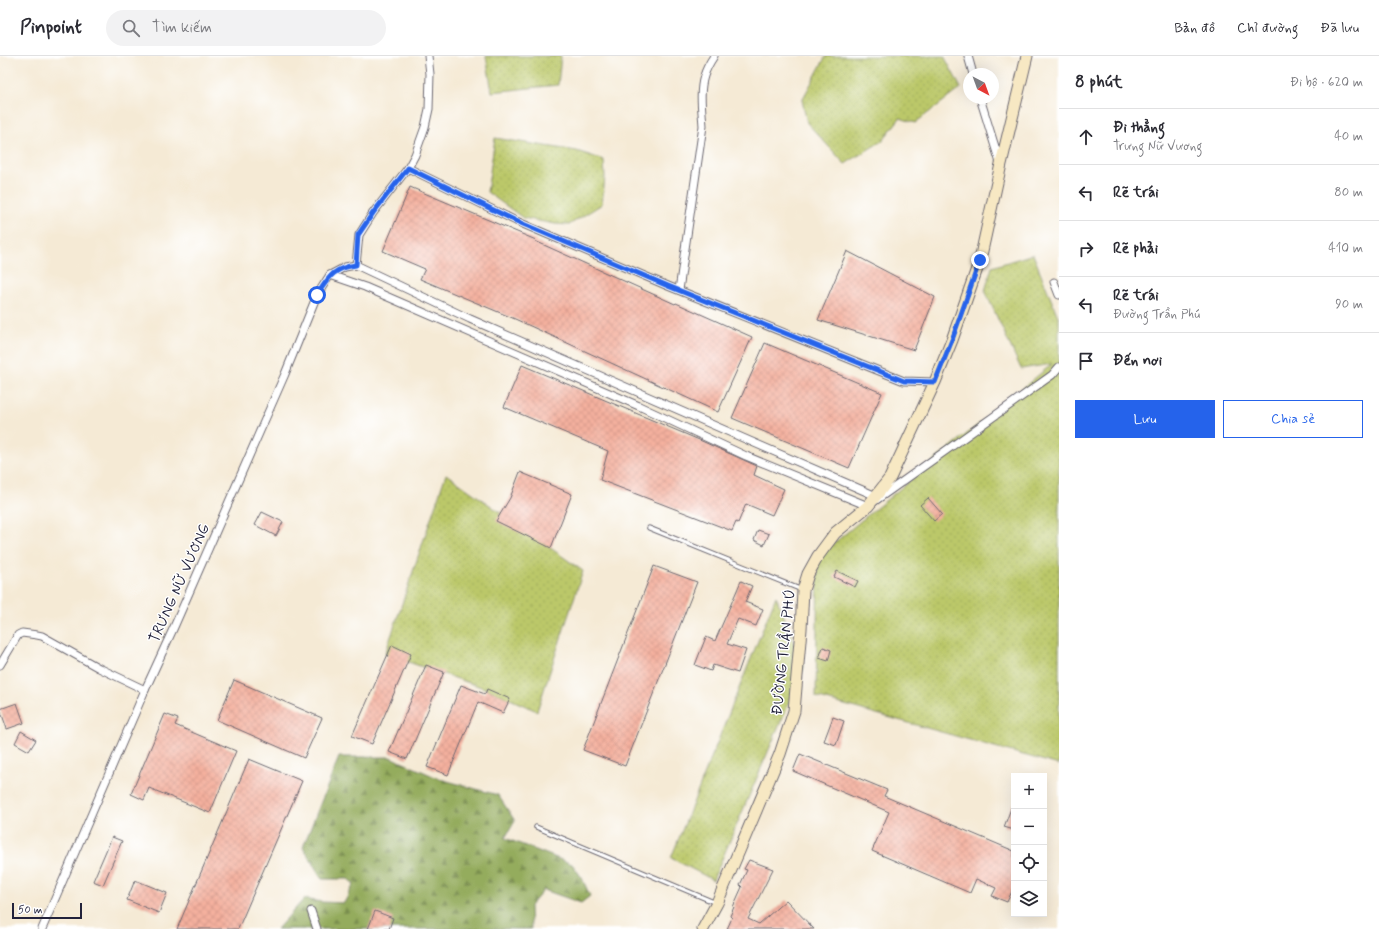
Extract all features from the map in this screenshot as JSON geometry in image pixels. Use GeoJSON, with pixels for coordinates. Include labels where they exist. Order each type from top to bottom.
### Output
{"type":"FeatureCollection","features":[{"type":"Feature","properties":{"kind":"main road","name":"ĐƯỜNG TRẦN PHÚ"},"geometry":{"type":"LineString","coordinates":[[703,929],[717,904],[780,754],[794,711],[802,629],[803,590],[808,574],[818,556],[835,533],[868,506],[890,478],[935,382],[952,340],[980,260],[1000,164],[1027,56]]}},
{"type":"Feature","properties":{"kind":"street"},"geometry":{"type":"LineString","coordinates":[[356,265],[358,235],[408,168],[415,155],[425,127],[429,109],[430,74],[428,56]]}},
{"type":"Feature","properties":{"kind":"street"},"geometry":{"type":"LineString","coordinates":[[679,290],[703,126],[701,105],[702,86],[706,69],[714,56]]}},
{"type":"Feature","properties":{"kind":"street"},"geometry":{"type":"LineString","coordinates":[[968,56],[971,68]]}},
{"type":"Feature","properties":{"kind":"street"},"geometry":{"type":"LineString","coordinates":[[982,104],[1000,164]]}},
{"type":"Feature","properties":{"kind":"street"},"geometry":{"type":"LineString","coordinates":[[408,168],[516,221],[679,290],[904,381],[935,382]]}},
{"type":"Feature","properties":{"kind":"street"},"geometry":{"type":"LineString","coordinates":[[330,275],[345,267],[356,265],[470,319],[876,496]]}},
{"type":"Feature","properties":{"kind":"street"},"geometry":{"type":"LineString","coordinates":[[330,275],[365,286],[639,406],[746,456],[868,506],[1052,375],[1059,367]]}},
{"type":"Feature","properties":{"kind":"street","name":"TRƯNG NỮ VƯƠNG"},"geometry":{"type":"LineString","coordinates":[[42,929],[145,690],[285,374],[317,295],[330,275]]}},
{"type":"Feature","properties":{"kind":"street"},"geometry":{"type":"LineString","coordinates":[[1054,282],[1059,295]]}},
{"type":"Feature","properties":{"kind":"street"},"geometry":{"type":"LineString","coordinates":[[0,665],[18,635],[37,635],[62,647],[98,668],[145,690]]}},
{"type":"Feature","properties":{"kind":"street"},"geometry":{"type":"LineString","coordinates":[[311,911],[317,929]]}},
{"type":"Feature","properties":{"kind":"lane"},"geometry":{"type":"LineString","coordinates":[[648,528],[803,590]]}},
{"type":"Feature","properties":{"kind":"lane"},"geometry":{"type":"LineString","coordinates":[[536,827],[717,904]]}},
{"type":"Feature","properties":{"kind":"green space"},"geometry":{"type":"Polygon","coordinates":[[[486,56],[561,56],[558,85],[492,92],[486,56]]]}},
{"type":"Feature","properties":{"kind":"green space"},"geometry":{"type":"Polygon","coordinates":[[[826,56],[944,56],[961,88],[915,123],[900,118],[882,141],[845,164],[807,123],[802,100],[826,56]]]}},
{"type":"Feature","properties":{"kind":"green space"},"geometry":{"type":"Polygon","coordinates":[[[495,138],[577,151],[604,160],[605,178],[602,204],[569,225],[523,218],[487,192],[495,138]]]}},
{"type":"Feature","properties":{"kind":"green space"},"geometry":{"type":"Polygon","coordinates":[[[1033,254],[1059,319],[1059,765],[816,697],[818,556],[1052,364],[1021,369],[985,291],[992,267],[1033,254]]]}},
{"type":"Feature","properties":{"kind":"green space"},"geometry":{"type":"Polygon","coordinates":[[[446,474],[583,571],[537,711],[487,689],[385,654],[446,474]]]}},
{"type":"Feature","properties":{"kind":"green space"},"geometry":{"type":"Polygon","coordinates":[[[776,596],[804,668],[713,880],[671,858],[776,596]]]}},
{"type":"Feature","properties":{"kind":"green space"},"geometry":{"type":"Polygon","coordinates":[[[339,757],[390,757],[440,779],[498,795],[515,821],[505,838],[572,864],[582,878],[590,896],[581,903],[544,890],[530,906],[531,929],[277,929],[304,899],[344,903],[354,884],[348,879],[322,879],[303,847],[339,757]]]}},
{"type":"Feature","properties":{"kind":"building"},"geometry":{"type":"Polygon","coordinates":[[[410,187],[536,240],[535,241],[675,304],[676,303],[752,337],[718,412],[515,319],[420,279],[425,269],[383,251],[410,187]]]}},
{"type":"Feature","properties":{"kind":"building"},"geometry":{"type":"Polygon","coordinates":[[[847,251],[935,297],[914,350],[818,320],[847,251]]]}},
{"type":"Feature","properties":{"kind":"building"},"geometry":{"type":"Polygon","coordinates":[[[765,343],[882,393],[849,468],[732,418],[765,343]]]}},
{"type":"Feature","properties":{"kind":"building"},"geometry":{"type":"Polygon","coordinates":[[[522,365],[757,466],[754,475],[784,489],[772,515],[746,504],[738,523],[736,522],[732,531],[600,480],[608,451],[504,407],[522,365]]]}},
{"type":"Feature","properties":{"kind":"building"},"geometry":{"type":"Polygon","coordinates":[[[520,472],[572,494],[551,548],[496,521],[510,498],[520,472]]]}},
{"type":"Feature","properties":{"kind":"building"},"geometry":{"type":"Polygon","coordinates":[[[928,498],[942,514],[934,521],[920,505],[928,498]]]}},
{"type":"Feature","properties":{"kind":"building"},"geometry":{"type":"Polygon","coordinates":[[[262,512],[283,522],[276,536],[255,525],[262,512]]]}},
{"type":"Feature","properties":{"kind":"building"},"geometry":{"type":"Polygon","coordinates":[[[758,530],[769,534],[764,545],[754,540],[758,530]]]}},
{"type":"Feature","properties":{"kind":"building"},"geometry":{"type":"Polygon","coordinates":[[[654,566],[697,582],[625,766],[583,750],[654,566]]]}},
{"type":"Feature","properties":{"kind":"building"},"geometry":{"type":"Polygon","coordinates":[[[837,571],[858,581],[855,587],[834,577],[837,571]]]}},
{"type":"Feature","properties":{"kind":"building"},"geometry":{"type":"Polygon","coordinates":[[[741,581],[752,586],[745,602],[763,609],[756,626],[738,619],[727,644],[746,650],[738,673],[713,665],[711,671],[695,665],[706,637],[715,641],[741,581]]]}},
{"type":"Feature","properties":{"kind":"building"},"geometry":{"type":"Polygon","coordinates":[[[392,645],[411,654],[372,744],[352,736],[392,645]]]}},
{"type":"Feature","properties":{"kind":"building"},"geometry":{"type":"Polygon","coordinates":[[[823,647],[831,650],[828,661],[819,658],[823,647]]]}},
{"type":"Feature","properties":{"kind":"building"},"geometry":{"type":"Polygon","coordinates":[[[426,665],[444,672],[407,759],[389,752],[426,665]]]}},
{"type":"Feature","properties":{"kind":"building"},"geometry":{"type":"Polygon","coordinates":[[[234,680],[322,718],[304,758],[217,720],[234,680]]]}},
{"type":"Feature","properties":{"kind":"building"},"geometry":{"type":"Polygon","coordinates":[[[461,685],[485,694],[487,689],[510,699],[503,713],[478,702],[448,775],[427,767],[461,685]]]}},
{"type":"Feature","properties":{"kind":"building"},"geometry":{"type":"Polygon","coordinates":[[[17,703],[24,723],[7,729],[0,709],[17,703]]]}},
{"type":"Feature","properties":{"kind":"building"},"geometry":{"type":"Polygon","coordinates":[[[165,714],[178,719],[175,725],[236,751],[210,813],[149,788],[144,800],[131,794],[165,714]]]}},
{"type":"Feature","properties":{"kind":"building"},"geometry":{"type":"Polygon","coordinates":[[[833,717],[844,721],[836,745],[824,741],[833,717]]]}},
{"type":"Feature","properties":{"kind":"building"},"geometry":{"type":"Polygon","coordinates":[[[21,731],[36,740],[29,751],[15,743],[21,731]]]}},
{"type":"Feature","properties":{"kind":"building"},"geometry":{"type":"Polygon","coordinates":[[[800,754],[887,790],[884,796],[1011,850],[1011,893],[1007,902],[992,896],[996,888],[976,879],[970,893],[872,851],[889,812],[793,771],[800,754]]]}},
{"type":"Feature","properties":{"kind":"building"},"geometry":{"type":"Polygon","coordinates":[[[249,759],[302,781],[238,929],[177,929],[249,759]]]}},
{"type":"Feature","properties":{"kind":"building"},"geometry":{"type":"Polygon","coordinates":[[[1011,808],[1011,829],[1004,827],[1011,808]]]}},
{"type":"Feature","properties":{"kind":"building"},"geometry":{"type":"Polygon","coordinates":[[[112,837],[122,841],[103,885],[93,881],[112,837]]]}},
{"type":"Feature","properties":{"kind":"building"},"geometry":{"type":"Polygon","coordinates":[[[749,860],[773,869],[748,919],[759,924],[786,900],[814,929],[727,929],[732,918],[730,916],[733,907],[742,887],[740,885],[747,870],[744,869],[749,860]]]}},
{"type":"Feature","properties":{"kind":"building"},"geometry":{"type":"Polygon","coordinates":[[[135,880],[167,893],[159,913],[127,900],[135,880]]]}},
{"type":"Feature","properties":{"kind":"building"},"geometry":{"type":"Polygon","coordinates":[[[375,911],[393,918],[389,929],[368,929],[375,911]]]}},
{"type":"Feature","properties":{"kind":"route"},"geometry":{"type":"LineString","coordinates":[[317,295],[330,275],[345,267],[356,265],[358,235],[408,168],[516,221],[668,286],[904,381],[935,382],[952,340],[980,260]]}}]}
